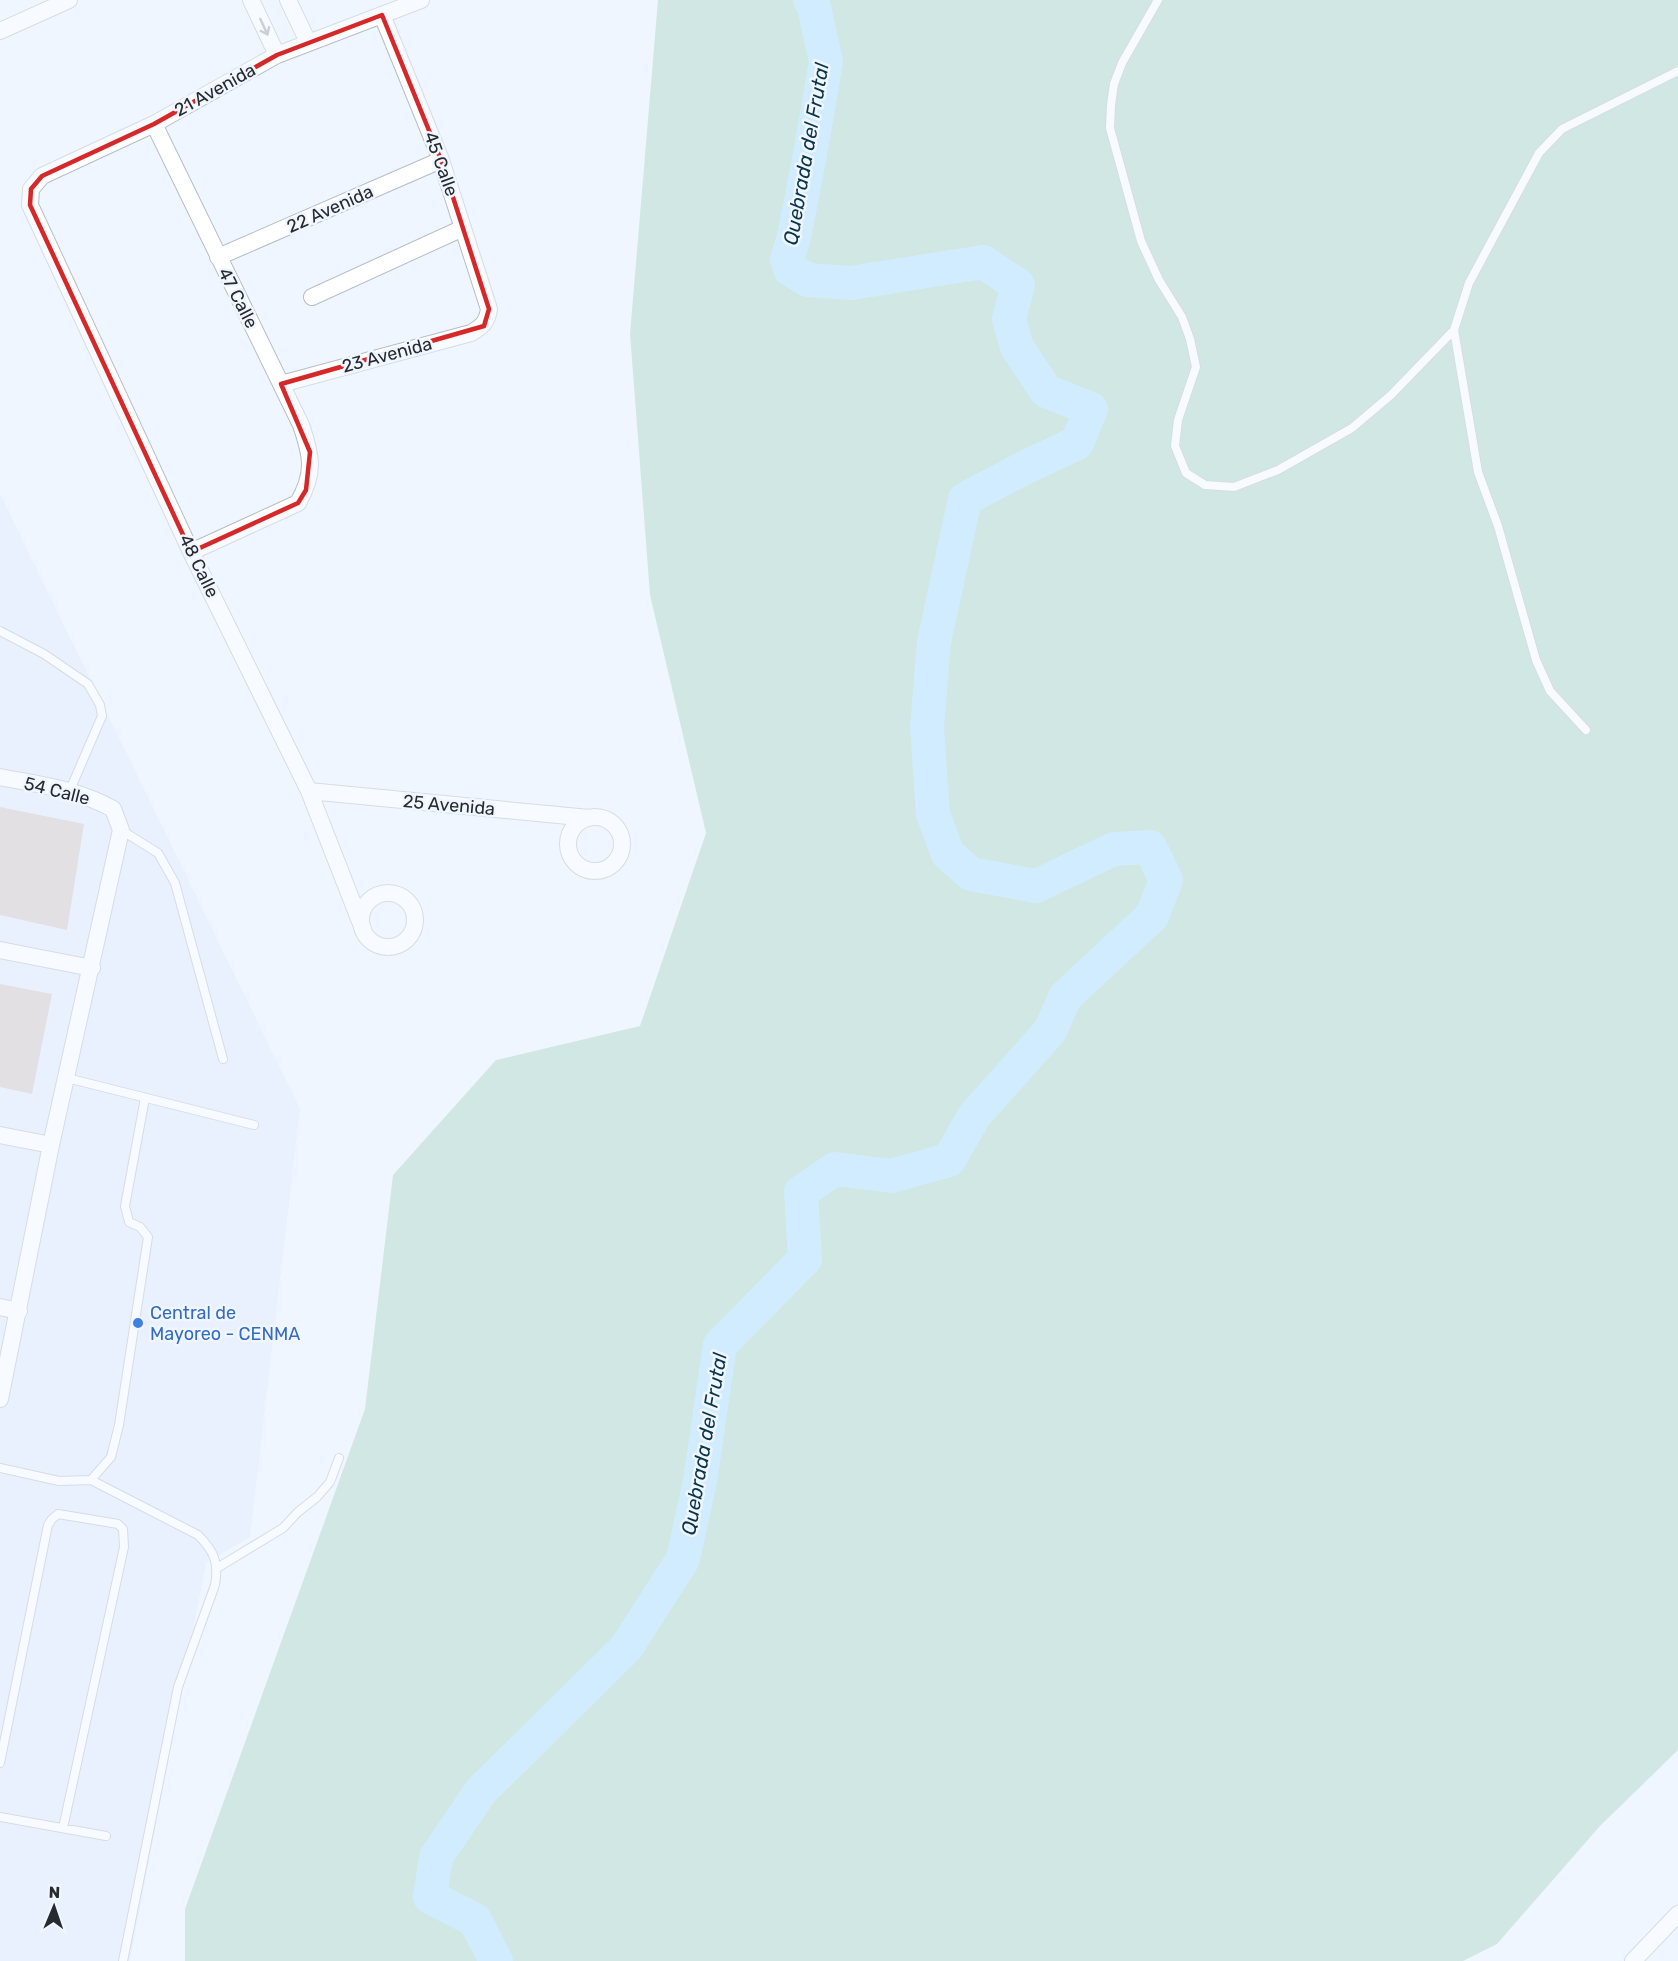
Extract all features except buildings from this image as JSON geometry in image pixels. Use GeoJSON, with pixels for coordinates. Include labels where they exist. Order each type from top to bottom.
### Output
{"type":"FeatureCollection","features":[{"type":"Feature","properties":{"kind":"street"},"geometry":{"type":"LineString","coordinates":[[0,32],[69,0]]}},
{"type":"Feature","properties":{"kind":"street"},"geometry":{"type":"LineString","coordinates":[[251,0],[277,55]]}},
{"type":"Feature","properties":{"kind":"street"},"geometry":{"type":"LineString","coordinates":[[288,0],[309,42]]}},
{"type":"Feature","properties":{"kind":"street","name":"21 Avenida"},"geometry":{"type":"LineString","coordinates":[[30,205],[31,189],[42,176],[154,124],[277,55],[421,0]]}},
{"type":"Feature","properties":{"kind":"street","name":"45 Calle"},"geometry":{"type":"LineString","coordinates":[[382,15],[441,160],[489,309],[488,318]]}},
{"type":"Feature","properties":{"kind":"street","name":"47 Calle"},"geometry":{"type":"LineString","coordinates":[[154,124],[301,425],[310,452],[310,475],[306,490],[298,503],[191,552]]}},
{"type":"Feature","properties":{"kind":"street","name":"22 Avenida"},"geometry":{"type":"LineString","coordinates":[[218,257],[441,160]]}},
{"type":"Feature","properties":{"kind":"street","name":"48 Calle"},"geometry":{"type":"LineString","coordinates":[[30,205],[191,552],[309,791],[363,929]]}},
{"type":"Feature","properties":{"kind":"street"},"geometry":{"type":"LineString","coordinates":[[312,297],[463,228]]}},
{"type":"Feature","properties":{"kind":"street","name":"23 Avenida"},"geometry":{"type":"LineString","coordinates":[[281,384],[471,333],[484,326],[488,318]]}},
{"type":"Feature","properties":{"kind":"street","name":"54 Calle"},"geometry":{"type":"LineString","coordinates":[[0,777],[70,790],[95,799],[113,809],[121,830]]}},
{"type":"Feature","properties":{"kind":"street","name":"25 Avenida"},"geometry":{"type":"LineString","coordinates":[[309,791],[589,818]]}},
{"type":"Feature","properties":{"kind":"street"},"geometry":{"type":"LineString","coordinates":[[0,1399],[51,1145],[121,830]]}},
{"type":"Feature","properties":{"kind":"street"},"geometry":{"type":"LineString","coordinates":[[0,950],[92,968]]}},
{"type":"Feature","properties":{"kind":"street"},"geometry":{"type":"LineString","coordinates":[[0,1135],[51,1145]]}},
{"type":"Feature","properties":{"kind":"street"},"geometry":{"type":"LineString","coordinates":[[0,1307],[18,1311]]}},
{"type":"Feature","properties":{"kind":"street"},"geometry":{"type":"LineString","coordinates":[[1633,1961],[1678,1914]]}},
{"type":"Feature","properties":{"kind":"lane"},"geometry":{"type":"LineString","coordinates":[[1158,0],[1122,63],[1114,84],[1110,128],[1141,241],[1159,280],[1182,316],[1190,339],[1196,367],[1178,420],[1175,446],[1186,473],[1205,485],[1234,487],[1278,470],[1352,428],[1391,395],[1454,330]]}},
{"type":"Feature","properties":{"kind":"lane"},"geometry":{"type":"LineString","coordinates":[[1586,730],[1550,691],[1536,660],[1498,526],[1478,472],[1454,330],[1468,283],[1539,153],[1562,129],[1678,71]]}},
{"type":"Feature","properties":{"kind":"lane"},"geometry":{"type":"LineString","coordinates":[[0,631],[44,654],[88,684],[100,705],[102,716],[70,790]]}},
{"type":"Feature","properties":{"kind":"lane"},"geometry":{"type":"LineString","coordinates":[[121,830],[158,853],[175,883],[224,1059]]}},
{"type":"Feature","properties":{"kind":"lane"},"geometry":{"type":"LineString","coordinates":[[67,1078],[254,1125]]}},
{"type":"Feature","properties":{"kind":"lane"},"geometry":{"type":"LineString","coordinates":[[91,1480],[111,1457],[117,1435],[148,1237],[140,1227],[129,1222],[125,1206],[145,1098]]}},
{"type":"Feature","properties":{"kind":"lane"},"geometry":{"type":"LineString","coordinates":[[217,1568],[283,1528],[330,1482],[339,1458]]}},
{"type":"Feature","properties":{"kind":"lane"},"geometry":{"type":"LineString","coordinates":[[0,1468],[59,1481],[91,1480],[198,1535],[212,1548],[217,1568],[215,1585],[178,1687],[123,1961]]}},
{"type":"Feature","properties":{"kind":"lane"},"geometry":{"type":"LineString","coordinates":[[0,1763],[48,1525],[58,1514],[118,1524],[123,1530],[123,1547],[63,1828]]}},
{"type":"Feature","properties":{"kind":"lane"},"geometry":{"type":"LineString","coordinates":[[0,1817],[106,1836]]}},
{"type":"Feature","properties":{"kind":"highlighted area"},"geometry":{"type":"Polygon","coordinates":[[[382,15],[441,160],[489,309],[484,326],[281,384],[310,452],[306,490],[298,503],[191,552],[30,205],[31,189],[42,176],[154,124],[277,55],[382,15]]]}},
{"type":"Feature","properties":{"kind":"shaded area","name":"Central de Mayoreo - CENMA"},"geometry":{"type":"Polygon","coordinates":[[[0,494],[300,1109],[250,1537],[206,1563],[130,1961],[0,1961],[0,494]]]}},
{"type":"Feature","properties":{"kind":"green space"},"geometry":{"type":"Polygon","coordinates":[[[658,0],[1678,0],[1678,1750],[1600,1826],[1497,1944],[1463,1961],[185,1961],[185,1909],[365,1409],[393,1175],[496,1060],[640,1026],[706,833],[650,595],[630,334],[658,0]]]}},
{"type":"Feature","properties":{"kind":"waterway","name":"Quebrada del Frutal"},"geometry":{"type":"LineString","coordinates":[[496,1961],[475,1920],[430,1897],[436,1857],[481,1791],[626,1648],[683,1559],[700,1481],[720,1345],[805,1259],[801,1192],[835,1169],[891,1176],[949,1160],[974,1116],[1050,1031],[1065,997],[1152,916],[1166,880],[1150,847],[1114,849],[1036,886],[971,874],[948,854],[933,814],[927,727],[934,642],[965,499],[1077,443],[1091,409],[1046,391],[1017,347],[1009,319],[1018,285],[983,262],[851,283],[808,280],[790,269],[787,259],[794,237],[826,62],[814,7],[810,0]]}},
{"type":"Feature","properties":{"kind":"place","name":"Central de Mayoreo - CENMA"},"geometry":{"type":"Point","coordinates":[138,1323]}}]}
